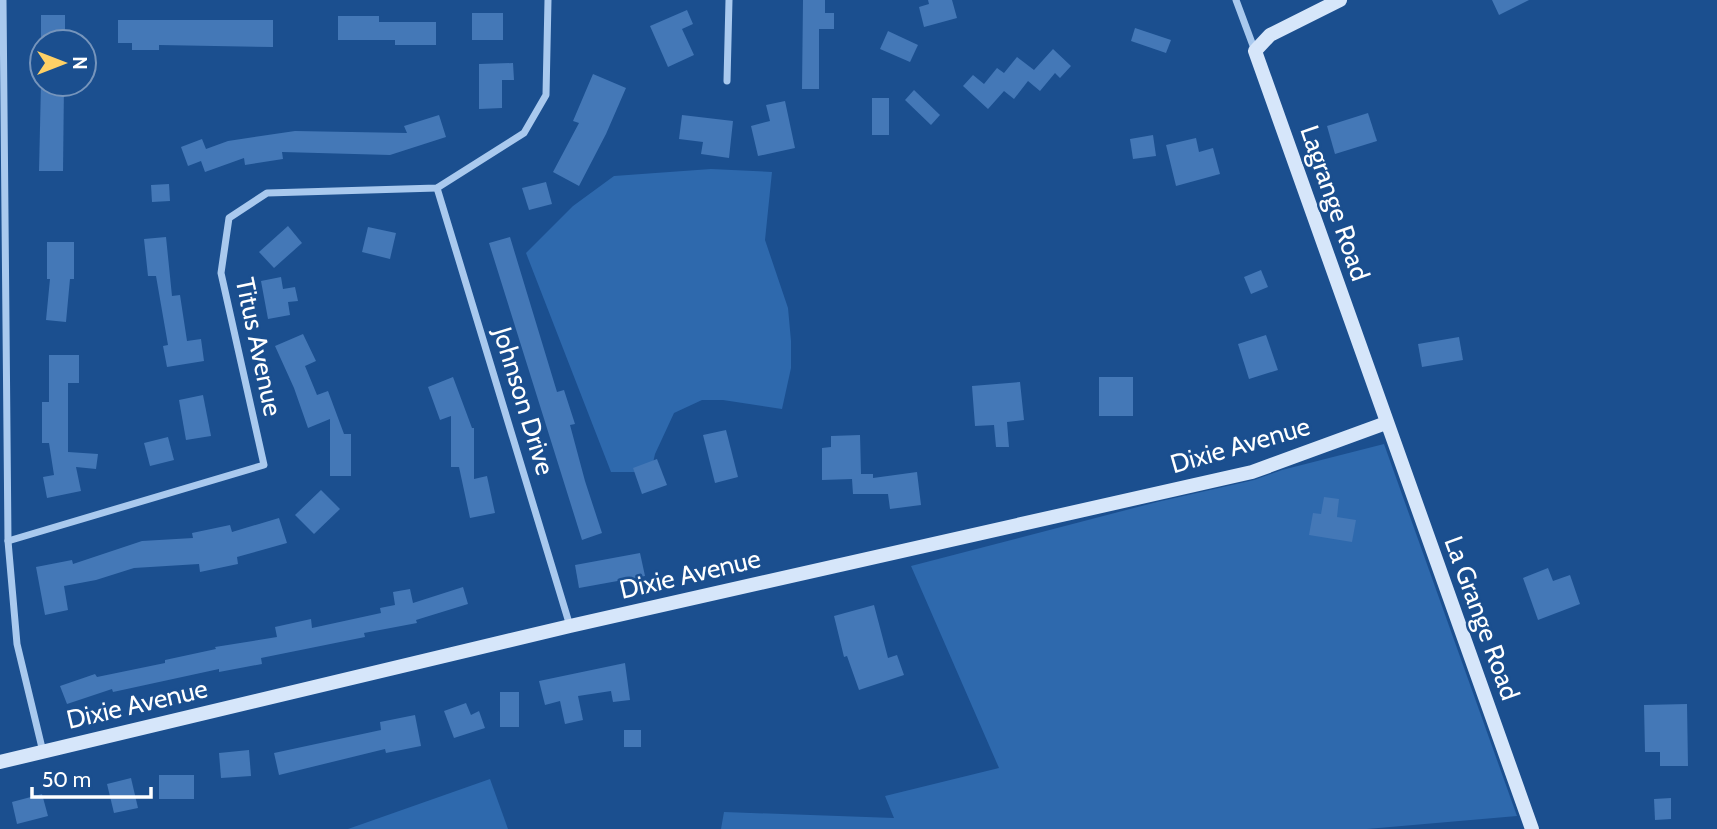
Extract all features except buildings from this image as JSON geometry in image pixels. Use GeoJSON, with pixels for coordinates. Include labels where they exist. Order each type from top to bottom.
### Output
{"type":"FeatureCollection","features":[{"type":"Feature","properties":{"kind":"street"},"geometry":{"type":"LineString","coordinates":[[4,0],[8,541],[17,644],[43,752]]}},
{"type":"Feature","properties":{"kind":"street"},"geometry":{"type":"LineString","coordinates":[[437,188],[524,133],[547,95],[548,0]]}},
{"type":"Feature","properties":{"kind":"street"},"geometry":{"type":"LineString","coordinates":[[727,81],[729,0]]}},
{"type":"Feature","properties":{"kind":"street","name":"Lagrange Road"},"geometry":{"type":"LineString","coordinates":[[1236,0],[1386,423]]}},
{"type":"Feature","properties":{"kind":"street"},"geometry":{"type":"LineString","coordinates":[[1255,51],[1270,35],[1340,0]]}},
{"type":"Feature","properties":{"kind":"street","name":"Titus Avenue"},"geometry":{"type":"LineString","coordinates":[[8,541],[264,465],[221,273],[229,218],[267,193],[437,188]]}},
{"type":"Feature","properties":{"kind":"street","name":"Johnson Drive"},"geometry":{"type":"LineString","coordinates":[[437,188],[570,626]]}},
{"type":"Feature","properties":{"kind":"street","name":"Dixie Avenue"},"geometry":{"type":"LineString","coordinates":[[0,762],[570,626],[1252,472],[1386,423]]}},
{"type":"Feature","properties":{"kind":"street","name":"La Grange Road"},"geometry":{"type":"LineString","coordinates":[[1386,423],[1532,829]]}},
{"type":"Feature","properties":{"kind":"shaded area"},"geometry":{"type":"Polygon","coordinates":[[[711,169],[772,172],[765,240],[788,308],[791,341],[791,368],[782,409],[723,400],[702,400],[674,413],[655,454],[651,472],[611,472],[526,253],[573,206],[614,176],[711,169]]]}},
{"type":"Feature","properties":{"kind":"shaded area"},"geometry":{"type":"Polygon","coordinates":[[[1384,444],[1517,816],[1367,829],[721,829],[724,812],[894,818],[885,796],[999,768],[911,566],[1157,502],[1254,480],[1282,470],[1384,444]]]}},
{"type":"Feature","properties":{"kind":"shaded area"},"geometry":{"type":"Polygon","coordinates":[[[490,779],[508,829],[348,829],[490,779]]]}}]}
